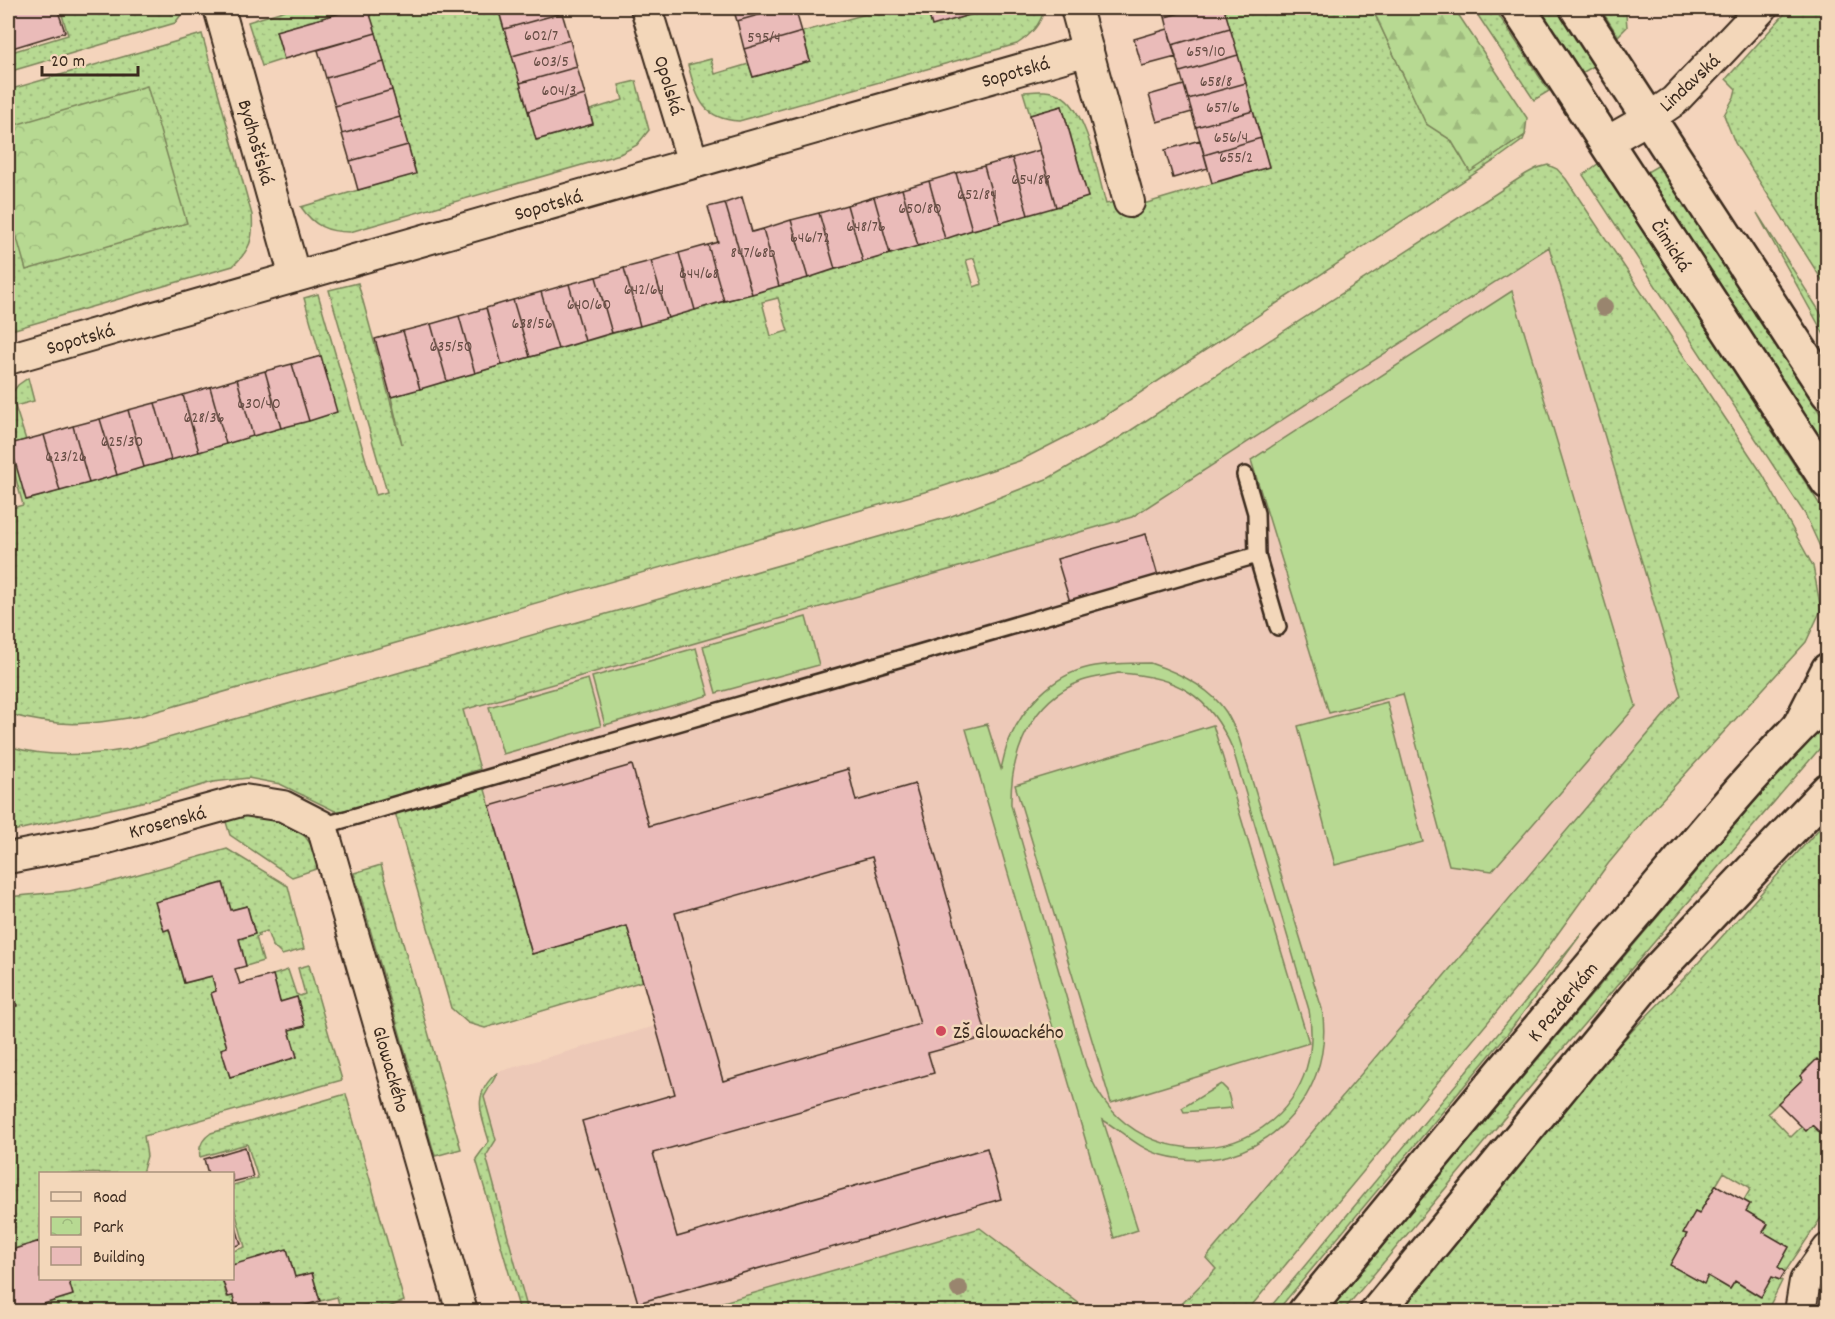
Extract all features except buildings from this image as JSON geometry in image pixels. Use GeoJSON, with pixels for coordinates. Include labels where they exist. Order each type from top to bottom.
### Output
{"type":"FeatureCollection","features":[{"type":"Feature","properties":{"kind":"main road","name":"Čimická"},"geometry":{"type":"LineString","coordinates":[[1518,8],[1827,482]]}},
{"type":"Feature","properties":{"kind":"main road"},"geometry":{"type":"LineString","coordinates":[[1577,8],[1827,393]]}},
{"type":"Feature","properties":{"kind":"main road"},"geometry":{"type":"LineString","coordinates":[[1799,725],[1827,670]]}},
{"type":"Feature","properties":{"kind":"main road","name":"K Pazderkám"},"geometry":{"type":"LineString","coordinates":[[1305,1311],[1578,981],[1753,776],[1827,698]]}},
{"type":"Feature","properties":{"kind":"main road"},"geometry":{"type":"LineString","coordinates":[[1377,1311],[1653,975],[1827,790]]}},
{"type":"Feature","properties":{"kind":"street","name":"Bydhošťská"},"geometry":{"type":"LineString","coordinates":[[219,8],[295,277]]}},
{"type":"Feature","properties":{"kind":"street","name":"Opolská"},"geometry":{"type":"LineString","coordinates":[[646,8],[693,163]]}},
{"type":"Feature","properties":{"kind":"street"},"geometry":{"type":"LineString","coordinates":[[1076,8],[1129,202]]}},
{"type":"Feature","properties":{"kind":"street","name":"Lindavská"},"geometry":{"type":"LineString","coordinates":[[1605,143],[1674,101],[1746,13]]}},
{"type":"Feature","properties":{"kind":"street","name":"Sopotská"},"geometry":{"type":"LineString","coordinates":[[8,359],[1088,50]]}},
{"type":"Feature","properties":{"kind":"street","name":"Krosenská"},"geometry":{"type":"LineString","coordinates":[[8,858],[96,841],[244,800],[283,806],[322,826]]}},
{"type":"Feature","properties":{"kind":"street","name":"Glowackého"},"geometry":{"type":"LineString","coordinates":[[322,826],[462,1311]]}},
{"type":"Feature","properties":{"kind":"street"},"geometry":{"type":"LineString","coordinates":[[1800,1311],[1804,1281],[1827,1249]]}},
{"type":"Feature","properties":{"kind":"lane"},"geometry":{"type":"LineString","coordinates":[[1245,475],[1256,513],[1257,555],[1278,627]]}},
{"type":"Feature","properties":{"kind":"lane"},"geometry":{"type":"LineString","coordinates":[[322,826],[1257,555]]}},
{"type":"Feature","properties":{"kind":"shaded area"},"geometry":{"type":"Polygon","coordinates":[[[1549,247],[1681,695],[1206,1258],[1216,1269],[1175,1312],[1090,1311],[981,1228],[694,1311],[528,1311],[486,1159],[496,1140],[484,1097],[498,1072],[655,1026],[627,927],[532,954],[463,710],[1132,517],[1549,247]]]}},
{"type":"Feature","properties":{"kind":"green space"},"geometry":{"type":"Polygon","coordinates":[[[60,8],[186,8],[175,23],[8,72],[8,53],[68,35],[60,8]]]}},
{"type":"Feature","properties":{"kind":"green space"},"geometry":{"type":"Polygon","coordinates":[[[292,8],[358,8],[276,31],[284,59],[262,66],[248,22],[292,8]]]}},
{"type":"Feature","properties":{"kind":"green space"},"geometry":{"type":"Polygon","coordinates":[[[368,8],[498,8],[537,140],[593,124],[590,110],[623,100],[619,85],[636,81],[649,130],[637,145],[620,154],[350,232],[334,231],[322,227],[301,207],[416,173],[368,8]]]}},
{"type":"Feature","properties":{"kind":"green space"},"geometry":{"type":"Polygon","coordinates":[[[887,8],[927,8],[932,25],[997,8],[1045,8],[1035,29],[1017,44],[739,121],[716,116],[709,111],[694,87],[688,65],[711,59],[715,74],[749,64],[753,77],[810,61],[802,32],[887,8]]]}},
{"type":"Feature","properties":{"kind":"green space"},"geometry":{"type":"Polygon","coordinates":[[[1224,8],[1372,8],[1426,123],[1451,140],[1470,171],[1525,135],[1523,140],[1497,159],[1097,421],[1019,461],[935,489],[140,716],[74,724],[8,714],[8,509],[23,505],[8,449],[8,398],[18,385],[28,378],[34,401],[15,406],[26,440],[10,445],[27,500],[336,412],[304,298],[318,294],[376,495],[387,492],[329,290],[358,283],[402,444],[391,397],[1088,197],[1062,106],[1030,115],[1023,92],[1051,92],[1069,102],[1090,144],[1106,204],[1147,203],[1269,167],[1224,8]],[[974,258],[966,260],[974,287],[982,284],[974,258]],[[778,298],[762,302],[771,336],[788,331],[778,298]]]}},
{"type":"Feature","properties":{"kind":"green space"},"geometry":{"type":"Polygon","coordinates":[[[1372,8],[1454,8],[1527,118],[1525,135],[1470,172],[1451,140],[1426,124],[1372,8]]]}},
{"type":"Feature","properties":{"kind":"green space"},"geometry":{"type":"Polygon","coordinates":[[[1473,8],[1494,8],[1549,91],[1534,100],[1473,8]]]}},
{"type":"Feature","properties":{"kind":"green space"},"geometry":{"type":"Polygon","coordinates":[[[1539,8],[1557,8],[1594,66],[1582,73],[1539,8]]]}},
{"type":"Feature","properties":{"kind":"green space"},"geometry":{"type":"Polygon","coordinates":[[[1600,8],[1622,8],[1626,15],[1627,27],[1618,36],[1600,8]]]}},
{"type":"Feature","properties":{"kind":"green space"},"geometry":{"type":"Polygon","coordinates":[[[1790,8],[1827,8],[1827,288],[1735,143],[1724,115],[1736,89],[1726,79],[1790,8]]]}},
{"type":"Feature","properties":{"kind":"green space"},"geometry":{"type":"Polygon","coordinates":[[[202,34],[252,215],[252,231],[247,249],[233,266],[8,331],[8,90],[202,34]]]}},
{"type":"Feature","properties":{"kind":"green space"},"geometry":{"type":"Polygon","coordinates":[[[147,86],[187,223],[26,270],[8,206],[8,127],[147,86]]]}},
{"type":"Feature","properties":{"kind":"green space"},"geometry":{"type":"Polygon","coordinates":[[[1599,163],[1824,511],[1827,525],[1827,562],[1805,514],[1583,175],[1599,163]]]}},
{"type":"Feature","properties":{"kind":"green space"},"geometry":{"type":"Polygon","coordinates":[[[1548,165],[1557,169],[1566,179],[1763,475],[1813,566],[1821,610],[1806,642],[1656,806],[1608,864],[1533,968],[1247,1311],[1175,1311],[1216,1269],[1206,1258],[1681,695],[1549,247],[1132,517],[463,710],[480,769],[359,809],[335,811],[280,784],[248,778],[213,782],[155,799],[8,832],[8,746],[37,753],[68,755],[129,749],[949,517],[1049,478],[1119,438],[1526,174],[1548,165]]]}},
{"type":"Feature","properties":{"kind":"green space"},"geometry":{"type":"Polygon","coordinates":[[[1659,165],[1827,424],[1827,449],[1647,172],[1659,165]]]}},
{"type":"Feature","properties":{"kind":"green space"},"geometry":{"type":"Polygon","coordinates":[[[1757,213],[1827,323],[1827,340],[1757,213]]]}},
{"type":"Feature","properties":{"kind":"green space"},"geometry":{"type":"Polygon","coordinates":[[[1512,291],[1636,706],[1492,871],[1449,865],[1403,694],[1329,713],[1251,460],[1512,291]]]}},
{"type":"Feature","properties":{"kind":"green space"},"geometry":{"type":"Polygon","coordinates":[[[806,617],[819,665],[716,693],[703,646],[806,617]]]}},
{"type":"Feature","properties":{"kind":"green space"},"geometry":{"type":"Polygon","coordinates":[[[696,648],[709,695],[605,725],[592,677],[696,648]]]}},
{"type":"Feature","properties":{"kind":"green space"},"geometry":{"type":"Polygon","coordinates":[[[1150,663],[1192,682],[1211,695],[1226,712],[1239,738],[1322,1009],[1323,1043],[1316,1074],[1302,1102],[1282,1126],[1257,1144],[1228,1156],[1196,1160],[1162,1155],[1138,1144],[1103,1120],[1138,1230],[1114,1238],[966,729],[987,724],[1001,769],[1008,743],[1021,717],[1051,685],[1076,671],[1090,667],[1150,663]],[[1118,673],[1082,681],[1049,701],[1027,731],[1020,748],[1014,766],[1011,805],[1086,1066],[1111,1109],[1145,1136],[1185,1147],[1225,1144],[1262,1128],[1291,1099],[1308,1060],[1309,1010],[1233,750],[1224,731],[1214,715],[1189,692],[1174,684],[1139,675],[1118,673]]]}},
{"type":"Feature","properties":{"kind":"green space"},"geometry":{"type":"Polygon","coordinates":[[[588,679],[601,726],[503,754],[489,707],[588,679]]]}},
{"type":"Feature","properties":{"kind":"green space"},"geometry":{"type":"Polygon","coordinates":[[[1387,702],[1423,842],[1335,865],[1298,726],[1387,702]]]}},
{"type":"Feature","properties":{"kind":"green space"},"geometry":{"type":"Polygon","coordinates":[[[1827,722],[1827,740],[1537,1079],[1343,1311],[1325,1312],[1775,777],[1827,722]]]}},
{"type":"Feature","properties":{"kind":"green space"},"geometry":{"type":"Polygon","coordinates":[[[1213,725],[1309,1043],[1111,1103],[1015,785],[1213,725]]]}},
{"type":"Feature","properties":{"kind":"green space"},"geometry":{"type":"Polygon","coordinates":[[[484,786],[532,954],[627,926],[643,981],[485,1028],[468,1023],[451,1008],[395,812],[484,786]]]}},
{"type":"Feature","properties":{"kind":"green space"},"geometry":{"type":"Polygon","coordinates":[[[252,808],[287,823],[303,834],[322,867],[292,877],[230,835],[222,809],[252,808]]]}},
{"type":"Feature","properties":{"kind":"green space"},"geometry":{"type":"Polygon","coordinates":[[[1827,820],[1827,1054],[1800,1076],[1803,1079],[1768,1113],[1791,1137],[1802,1126],[1806,1131],[1812,1125],[1827,1140],[1827,1209],[1785,1272],[1778,1267],[1789,1247],[1763,1232],[1767,1224],[1746,1211],[1750,1204],[1744,1200],[1751,1188],[1724,1172],[1699,1214],[1695,1212],[1684,1233],[1687,1234],[1671,1264],[1708,1276],[1730,1289],[1735,1281],[1760,1297],[1772,1277],[1782,1281],[1767,1311],[1392,1312],[1565,1104],[1690,972],[1827,820]]]}},
{"type":"Feature","properties":{"kind":"green space"},"geometry":{"type":"Polygon","coordinates":[[[227,849],[288,886],[304,949],[282,955],[272,945],[267,931],[256,937],[263,961],[246,966],[239,939],[255,934],[247,906],[231,910],[223,883],[156,902],[164,930],[169,929],[184,983],[212,976],[216,991],[211,993],[227,1047],[221,1049],[230,1077],[297,1057],[289,1030],[305,1025],[297,997],[280,1002],[273,975],[288,970],[296,994],[300,996],[305,994],[298,968],[309,965],[342,1080],[144,1136],[147,1156],[142,1172],[39,1172],[39,1241],[8,1251],[8,1008],[17,1005],[8,972],[8,897],[69,891],[111,882],[227,849]]]}},
{"type":"Feature","properties":{"kind":"green space"},"geometry":{"type":"Polygon","coordinates":[[[381,865],[461,1149],[435,1156],[354,873],[381,865]]]}},
{"type":"Feature","properties":{"kind":"green space"},"geometry":{"type":"Polygon","coordinates":[[[1582,933],[1509,1032],[1277,1311],[1267,1311],[1582,933]]]}},
{"type":"Feature","properties":{"kind":"green space"},"geometry":{"type":"Polygon","coordinates":[[[498,1072],[484,1097],[496,1140],[486,1156],[528,1311],[520,1311],[476,1159],[489,1141],[481,1113],[481,1096],[484,1088],[498,1072]]]}},
{"type":"Feature","properties":{"kind":"green space"},"geometry":{"type":"Polygon","coordinates":[[[1221,1084],[1227,1090],[1232,1108],[1184,1112],[1182,1108],[1221,1084]]]}},
{"type":"Feature","properties":{"kind":"green space"},"geometry":{"type":"Polygon","coordinates":[[[346,1094],[404,1301],[379,1311],[341,1311],[337,1297],[320,1301],[312,1273],[295,1277],[287,1250],[234,1265],[234,1251],[245,1247],[234,1208],[234,1185],[258,1178],[247,1144],[200,1157],[201,1143],[211,1133],[346,1094]]]}},
{"type":"Feature","properties":{"kind":"green space"},"geometry":{"type":"Polygon","coordinates":[[[980,1228],[1089,1311],[692,1311],[980,1228]]]}},
{"type":"Feature","properties":{"kind":"green space"},"geometry":{"type":"Polygon","coordinates":[[[69,1280],[222,1280],[227,1297],[233,1296],[237,1312],[18,1312],[73,1295],[69,1280]]]}},
{"type":"Feature","properties":{"kind":"place","name":"ZŠ Glowackého"},"geometry":{"type":"Point","coordinates":[941,1031]}}]}
